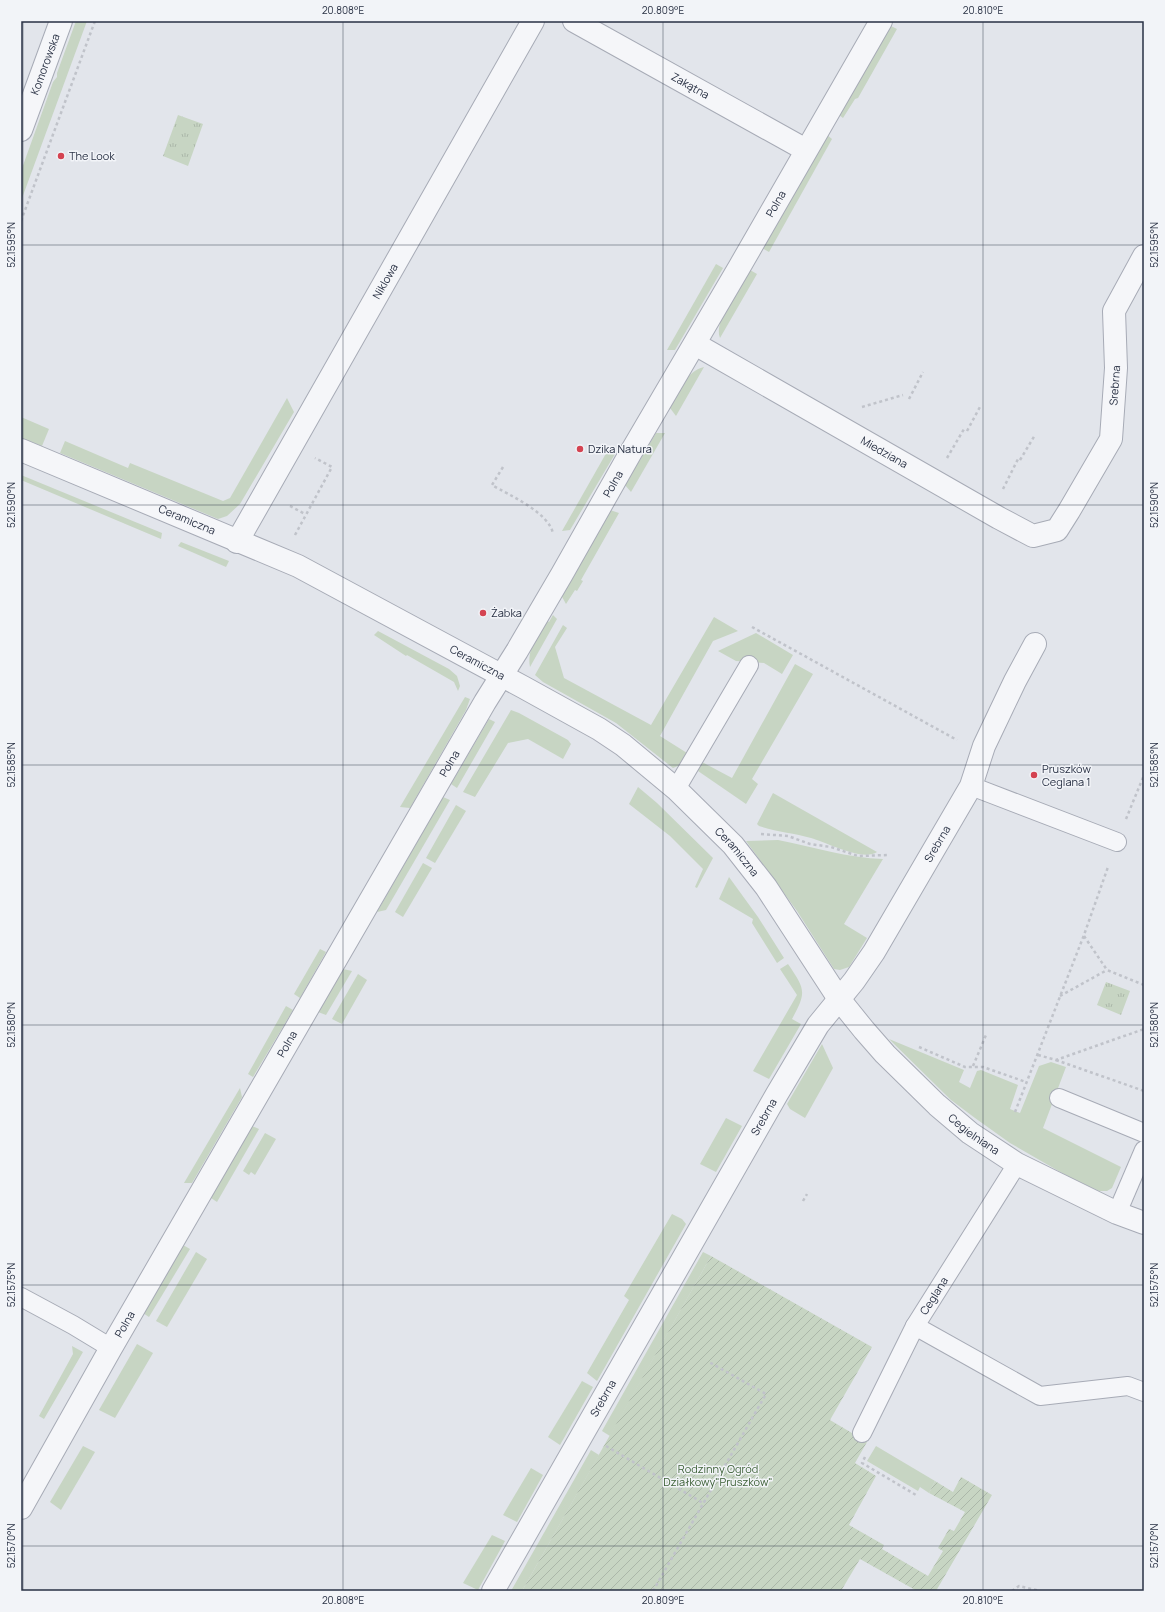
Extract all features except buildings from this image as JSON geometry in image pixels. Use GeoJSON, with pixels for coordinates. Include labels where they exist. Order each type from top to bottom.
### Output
{"type":"FeatureCollection","features":[{"type":"Feature","properties":{"kind":"street","name":"Komorowska"},"geometry":{"type":"LineString","coordinates":[[23,116],[61,21]]}},
{"type":"Feature","properties":{"kind":"street","name":"Niklowa"},"geometry":{"type":"LineString","coordinates":[[236,542],[533,21]]}},
{"type":"Feature","properties":{"kind":"street","name":"Zakątna"},"geometry":{"type":"LineString","coordinates":[[574,21],[806,150]]}},
{"type":"Feature","properties":{"kind":"street","name":"Polna"},"geometry":{"type":"LineString","coordinates":[[21,1508],[111,1348],[501,676],[562,574],[881,21]]}},
{"type":"Feature","properties":{"kind":"street","name":"Srebrna"},"geometry":{"type":"LineString","coordinates":[[1069,511],[1111,439],[1116,368],[1114,311],[1144,256]]}},
{"type":"Feature","properties":{"kind":"street","name":"Miedziana"},"geometry":{"type":"LineString","coordinates":[[695,344],[1032,536],[1057,530],[1069,511]]}},
{"type":"Feature","properties":{"kind":"street","name":"Ceramiczna"},"geometry":{"type":"LineString","coordinates":[[21,450],[236,542],[298,566],[599,729],[646,762],[733,845],[766,887],[839,999]]}},
{"type":"Feature","properties":{"kind":"street","name":"Srebrna"},"geometry":{"type":"LineString","coordinates":[[493,1591],[767,1111],[818,1025],[854,981],[874,952],[971,786],[984,746],[1015,681],[1035,644]]}},
{"type":"Feature","properties":{"kind":"street","name":"Cegielniana"},"geometry":{"type":"LineString","coordinates":[[839,999],[885,1054],[938,1105],[970,1133],[1017,1164],[1117,1213],[1144,1223]]}},
{"type":"Feature","properties":{"kind":"lane"},"geometry":{"type":"LineString","coordinates":[[676,789],[749,665]]}},
{"type":"Feature","properties":{"kind":"lane"},"geometry":{"type":"LineString","coordinates":[[971,786],[1117,842]]}},
{"type":"Feature","properties":{"kind":"lane"},"geometry":{"type":"LineString","coordinates":[[1059,1098],[1144,1133]]}},
{"type":"Feature","properties":{"kind":"lane"},"geometry":{"type":"LineString","coordinates":[[1117,1213],[1144,1150]]}},
{"type":"Feature","properties":{"kind":"lane","name":"Ceglana"},"geometry":{"type":"LineString","coordinates":[[862,1433],[915,1326],[1017,1164]]}},
{"type":"Feature","properties":{"kind":"lane"},"geometry":{"type":"LineString","coordinates":[[21,1297],[73,1325],[111,1348]]}},
{"type":"Feature","properties":{"kind":"lane"},"geometry":{"type":"LineString","coordinates":[[915,1326],[1040,1396],[1128,1386],[1144,1392]]}},
{"type":"Feature","properties":{"kind":"path"},"geometry":{"type":"LineString","coordinates":[[21,221],[95,21]]}},
{"type":"Feature","properties":{"kind":"path"},"geometry":{"type":"LineString","coordinates":[[909,399],[923,372]]}},
{"type":"Feature","properties":{"kind":"path"},"geometry":{"type":"LineString","coordinates":[[858,408],[903,395]]}},
{"type":"Feature","properties":{"kind":"path"},"geometry":{"type":"LineString","coordinates":[[967,431],[981,405]]}},
{"type":"Feature","properties":{"kind":"path"},"geometry":{"type":"LineString","coordinates":[[944,463],[964,429]]}},
{"type":"Feature","properties":{"kind":"path"},"geometry":{"type":"LineString","coordinates":[[1000,494],[1019,459],[1035,435]]}},
{"type":"Feature","properties":{"kind":"path"},"geometry":{"type":"LineString","coordinates":[[295,534],[332,467],[314,457]]}},
{"type":"Feature","properties":{"kind":"path"},"geometry":{"type":"LineString","coordinates":[[502,467],[492,485],[536,511],[552,528]]}},
{"type":"Feature","properties":{"kind":"path"},"geometry":{"type":"LineString","coordinates":[[287,504],[305,514]]}},
{"type":"Feature","properties":{"kind":"path"},"geometry":{"type":"LineString","coordinates":[[752,627],[958,741]]}},
{"type":"Feature","properties":{"kind":"path"},"geometry":{"type":"LineString","coordinates":[[1015,1112],[1084,935],[1117,842],[1144,775]]}},
{"type":"Feature","properties":{"kind":"path"},"geometry":{"type":"LineString","coordinates":[[758,834],[788,836],[810,844],[831,847],[858,856],[890,855]]}},
{"type":"Feature","properties":{"kind":"path"},"geometry":{"type":"LineString","coordinates":[[1084,935],[1107,970],[1144,985]]}},
{"type":"Feature","properties":{"kind":"path"},"geometry":{"type":"LineString","coordinates":[[1060,997],[1107,970]]}},
{"type":"Feature","properties":{"kind":"path"},"geometry":{"type":"LineString","coordinates":[[1056,1060],[1144,1029]]}},
{"type":"Feature","properties":{"kind":"path"},"geometry":{"type":"LineString","coordinates":[[973,1066],[986,1035]]}},
{"type":"Feature","properties":{"kind":"path"},"geometry":{"type":"LineString","coordinates":[[917,1046],[965,1067],[983,1067],[1026,1082]]}},
{"type":"Feature","properties":{"kind":"path"},"geometry":{"type":"LineString","coordinates":[[1038,1055],[1144,1091]]}},
{"type":"Feature","properties":{"kind":"path"},"geometry":{"type":"LineString","coordinates":[[803,1201],[807,1194]]}},
{"type":"Feature","properties":{"kind":"path"},"geometry":{"type":"LineString","coordinates":[[653,1591],[766,1394],[709,1362]]}},
{"type":"Feature","properties":{"kind":"path"},"geometry":{"type":"LineString","coordinates":[[605,1445],[703,1503]]}},
{"type":"Feature","properties":{"kind":"path"},"geometry":{"type":"LineString","coordinates":[[868,1452],[862,1463],[916,1495]]}},
{"type":"Feature","properties":{"kind":"path"},"geometry":{"type":"LineString","coordinates":[[1012,1591],[1019,1586],[1040,1591]]}},
{"type":"Feature","properties":{"kind":"green space"},"geometry":{"type":"Polygon","coordinates":[[[76,21],[87,21],[21,201],[21,171],[53,82],[57,77],[57,73],[76,21]]]}},
{"type":"Feature","properties":{"kind":"green space"},"geometry":{"type":"Polygon","coordinates":[[[891,26],[897,29],[858,98],[855,99],[843,118],[839,115],[891,26]]]}},
{"type":"Feature","properties":{"kind":"green space"},"geometry":{"type":"Polygon","coordinates":[[[178,115],[203,124],[188,166],[163,156],[178,115]]]}},
{"type":"Feature","properties":{"kind":"green space"},"geometry":{"type":"Polygon","coordinates":[[[827,135],[832,139],[769,252],[762,248],[827,135]]]}},
{"type":"Feature","properties":{"kind":"green space"},"geometry":{"type":"Polygon","coordinates":[[[716,264],[723,268],[675,350],[667,350],[716,264]]]}},
{"type":"Feature","properties":{"kind":"green space"},"geometry":{"type":"Polygon","coordinates":[[[750,270],[757,274],[720,338],[720,322],[734,294],[750,270]]]}},
{"type":"Feature","properties":{"kind":"green space"},"geometry":{"type":"Polygon","coordinates":[[[704,367],[676,416],[670,408],[683,383],[692,373],[704,367]]]}},
{"type":"Feature","properties":{"kind":"green space"},"geometry":{"type":"Polygon","coordinates":[[[287,398],[294,412],[240,504],[227,516],[218,519],[60,453],[65,441],[128,468],[130,463],[223,501],[230,498],[287,398]]]}},
{"type":"Feature","properties":{"kind":"green space"},"geometry":{"type":"Polygon","coordinates":[[[21,417],[49,429],[42,446],[21,438],[21,417]]]}},
{"type":"Feature","properties":{"kind":"green space"},"geometry":{"type":"Polygon","coordinates":[[[656,433],[665,433],[631,492],[625,485],[656,433]]]}},
{"type":"Feature","properties":{"kind":"green space"},"geometry":{"type":"Polygon","coordinates":[[[608,450],[615,454],[570,530],[562,531],[608,450]]]}},
{"type":"Feature","properties":{"kind":"green space"},"geometry":{"type":"Polygon","coordinates":[[[21,475],[162,533],[161,539],[21,480],[21,475]]]}},
{"type":"Feature","properties":{"kind":"green space"},"geometry":{"type":"Polygon","coordinates":[[[610,510],[619,513],[581,580],[583,581],[566,604],[561,595],[610,510]]]}},
{"type":"Feature","properties":{"kind":"green space"},"geometry":{"type":"Polygon","coordinates":[[[181,542],[229,561],[226,567],[178,546],[181,542]]]}},
{"type":"Feature","properties":{"kind":"green space"},"geometry":{"type":"Polygon","coordinates":[[[553,615],[557,619],[530,667],[529,660],[531,648],[546,620],[549,622],[553,615]]]}},
{"type":"Feature","properties":{"kind":"green space"},"geometry":{"type":"Polygon","coordinates":[[[714,617],[738,631],[713,641],[660,736],[687,753],[678,766],[673,768],[616,723],[543,682],[535,675],[563,625],[567,628],[555,647],[564,678],[651,725],[714,617]]]}},
{"type":"Feature","properties":{"kind":"green space"},"geometry":{"type":"Polygon","coordinates":[[[378,631],[449,669],[457,676],[460,686],[458,691],[454,682],[407,655],[406,656],[374,635],[378,631]]]}},
{"type":"Feature","properties":{"kind":"green space"},"geometry":{"type":"Polygon","coordinates":[[[756,633],[793,655],[782,674],[764,663],[736,661],[718,651],[756,633]]]}},
{"type":"Feature","properties":{"kind":"green space"},"geometry":{"type":"Polygon","coordinates":[[[795,664],[813,674],[752,779],[758,784],[746,804],[698,771],[702,762],[732,778],[795,664]]]}},
{"type":"Feature","properties":{"kind":"green space"},"geometry":{"type":"Polygon","coordinates":[[[465,697],[470,699],[466,710],[410,808],[400,807],[465,697]]]}},
{"type":"Feature","properties":{"kind":"green space"},"geometry":{"type":"Polygon","coordinates":[[[511,710],[568,740],[571,744],[563,759],[528,739],[508,743],[475,797],[463,792],[511,710]]]}},
{"type":"Feature","properties":{"kind":"green space"},"geometry":{"type":"Polygon","coordinates":[[[489,719],[495,722],[457,788],[451,784],[489,719]]]}},
{"type":"Feature","properties":{"kind":"green space"},"geometry":{"type":"Polygon","coordinates":[[[638,787],[657,803],[713,858],[697,888],[695,887],[703,869],[670,836],[629,804],[638,787]]]}},
{"type":"Feature","properties":{"kind":"green space"},"geometry":{"type":"Polygon","coordinates":[[[773,793],[877,852],[863,855],[811,838],[759,826],[757,824],[773,793]]]}},
{"type":"Feature","properties":{"kind":"green space"},"geometry":{"type":"Polygon","coordinates":[[[443,797],[450,800],[386,910],[377,912],[443,797]]]}},
{"type":"Feature","properties":{"kind":"green space"},"geometry":{"type":"Polygon","coordinates":[[[456,805],[466,811],[435,863],[426,858],[456,805]]]}},
{"type":"Feature","properties":{"kind":"green space"},"geometry":{"type":"Polygon","coordinates":[[[778,840],[857,857],[883,859],[844,924],[867,938],[849,967],[840,970],[834,969],[797,911],[746,841],[778,840]]]}},
{"type":"Feature","properties":{"kind":"green space"},"geometry":{"type":"Polygon","coordinates":[[[423,863],[432,868],[403,917],[395,912],[423,863]]]}},
{"type":"Feature","properties":{"kind":"green space"},"geometry":{"type":"Polygon","coordinates":[[[729,877],[758,917],[784,958],[777,963],[752,923],[753,919],[719,899],[729,877]]]}},
{"type":"Feature","properties":{"kind":"green space"},"geometry":{"type":"Polygon","coordinates":[[[320,949],[326,952],[300,998],[294,994],[320,949]]]}},
{"type":"Feature","properties":{"kind":"green space"},"geometry":{"type":"Polygon","coordinates":[[[788,964],[801,985],[802,996],[792,1019],[801,1024],[769,1079],[753,1071],[797,995],[780,969],[788,964]]]}},
{"type":"Feature","properties":{"kind":"green space"},"geometry":{"type":"Polygon","coordinates":[[[343,969],[352,971],[326,1015],[318,1012],[343,969]]]}},
{"type":"Feature","properties":{"kind":"green space"},"geometry":{"type":"Polygon","coordinates":[[[358,974],[367,980],[342,1024],[332,1019],[358,974]]]}},
{"type":"Feature","properties":{"kind":"green space"},"geometry":{"type":"Polygon","coordinates":[[[1106,982],[1130,991],[1121,1015],[1097,1005],[1106,982]]]}},
{"type":"Feature","properties":{"kind":"green space"},"geometry":{"type":"Polygon","coordinates":[[[286,1006],[293,1010],[253,1077],[248,1074],[286,1006]]]}},
{"type":"Feature","properties":{"kind":"green space"},"geometry":{"type":"Polygon","coordinates":[[[889,1039],[964,1070],[959,1082],[970,1088],[977,1071],[981,1070],[1018,1085],[1010,1109],[1020,1113],[1039,1066],[1051,1062],[1066,1067],[1043,1128],[1121,1167],[1112,1188],[1107,1191],[1099,1191],[1069,1177],[1010,1143],[951,1100],[889,1039]]]}},
{"type":"Feature","properties":{"kind":"green space"},"geometry":{"type":"Polygon","coordinates":[[[822,1044],[833,1068],[805,1118],[790,1109],[787,1104],[822,1044]]]}},
{"type":"Feature","properties":{"kind":"green space"},"geometry":{"type":"Polygon","coordinates":[[[240,1088],[242,1097],[192,1183],[184,1183],[240,1088]]]}},
{"type":"Feature","properties":{"kind":"green space"},"geometry":{"type":"Polygon","coordinates":[[[726,1118],[742,1126],[716,1172],[700,1164],[726,1118]]]}},
{"type":"Feature","properties":{"kind":"green space"},"geometry":{"type":"Polygon","coordinates":[[[252,1126],[259,1129],[217,1202],[211,1198],[252,1126]]]}},
{"type":"Feature","properties":{"kind":"green space"},"geometry":{"type":"Polygon","coordinates":[[[265,1133],[276,1139],[255,1175],[251,1172],[249,1175],[243,1171],[265,1133]]]}},
{"type":"Feature","properties":{"kind":"green space"},"geometry":{"type":"Polygon","coordinates":[[[672,1214],[682,1219],[686,1224],[597,1381],[587,1373],[629,1300],[624,1296],[672,1214]]]}},
{"type":"Feature","properties":{"kind":"green space"},"geometry":{"type":"Polygon","coordinates":[[[183,1245],[190,1249],[149,1317],[143,1313],[183,1245]]]}},
{"type":"Feature","properties":{"kind":"green space"},"geometry":{"type":"Polygon","coordinates":[[[196,1252],[207,1259],[167,1327],[156,1321],[196,1252]]]}},
{"type":"Feature","properties":{"kind":"green space"},"geometry":{"type":"Polygon","coordinates":[[[703,1252],[711,1256],[610,1436],[602,1431],[703,1252]]]}},
{"type":"Feature","properties":{"kind":"green space","name":"Rodzinny Ogród Działkowy\"Pruszków\""},"geometry":{"type":"Polygon","coordinates":[[[711,1256],[872,1347],[830,1420],[867,1442],[855,1463],[876,1476],[849,1525],[884,1545],[882,1549],[928,1576],[943,1551],[938,1548],[949,1529],[954,1531],[965,1512],[929,1493],[935,1481],[953,1492],[961,1477],[992,1495],[936,1591],[917,1591],[860,1559],[841,1591],[522,1591],[711,1256]]]}},
{"type":"Feature","properties":{"kind":"green space"},"geometry":{"type":"Polygon","coordinates":[[[137,1344],[153,1353],[115,1418],[99,1410],[137,1344]]]}},
{"type":"Feature","properties":{"kind":"green space"},"geometry":{"type":"Polygon","coordinates":[[[72,1346],[83,1352],[44,1419],[39,1416],[73,1354],[72,1346]]]}},
{"type":"Feature","properties":{"kind":"green space"},"geometry":{"type":"Polygon","coordinates":[[[582,1381],[593,1387],[560,1445],[548,1437],[582,1381]]]}},
{"type":"Feature","properties":{"kind":"green space"},"geometry":{"type":"Polygon","coordinates":[[[83,1446],[95,1452],[61,1510],[50,1502],[83,1446]]]}},
{"type":"Feature","properties":{"kind":"green space"},"geometry":{"type":"Polygon","coordinates":[[[876,1446],[935,1481],[929,1493],[920,1487],[918,1491],[867,1461],[876,1446]]]}},
{"type":"Feature","properties":{"kind":"green space"},"geometry":{"type":"Polygon","coordinates":[[[591,1450],[599,1455],[522,1591],[511,1591],[591,1450]]]}},
{"type":"Feature","properties":{"kind":"green space"},"geometry":{"type":"Polygon","coordinates":[[[531,1468],[543,1475],[517,1522],[503,1515],[531,1468]]]}},
{"type":"Feature","properties":{"kind":"green space"},"geometry":{"type":"Polygon","coordinates":[[[492,1535],[505,1541],[478,1590],[463,1583],[492,1535]]]}},
{"type":"Feature","properties":{"kind":"place","name":"The Look"},"geometry":{"type":"Point","coordinates":[61,156]}},
{"type":"Feature","properties":{"kind":"place","name":"Dzika Natura"},"geometry":{"type":"Point","coordinates":[580,449]}},
{"type":"Feature","properties":{"kind":"place","name":"Żabka"},"geometry":{"type":"Point","coordinates":[483,613]}},
{"type":"Feature","properties":{"kind":"place","name":"Pruszków Ceglana 1"},"geometry":{"type":"Point","coordinates":[1034,775]}}]}
